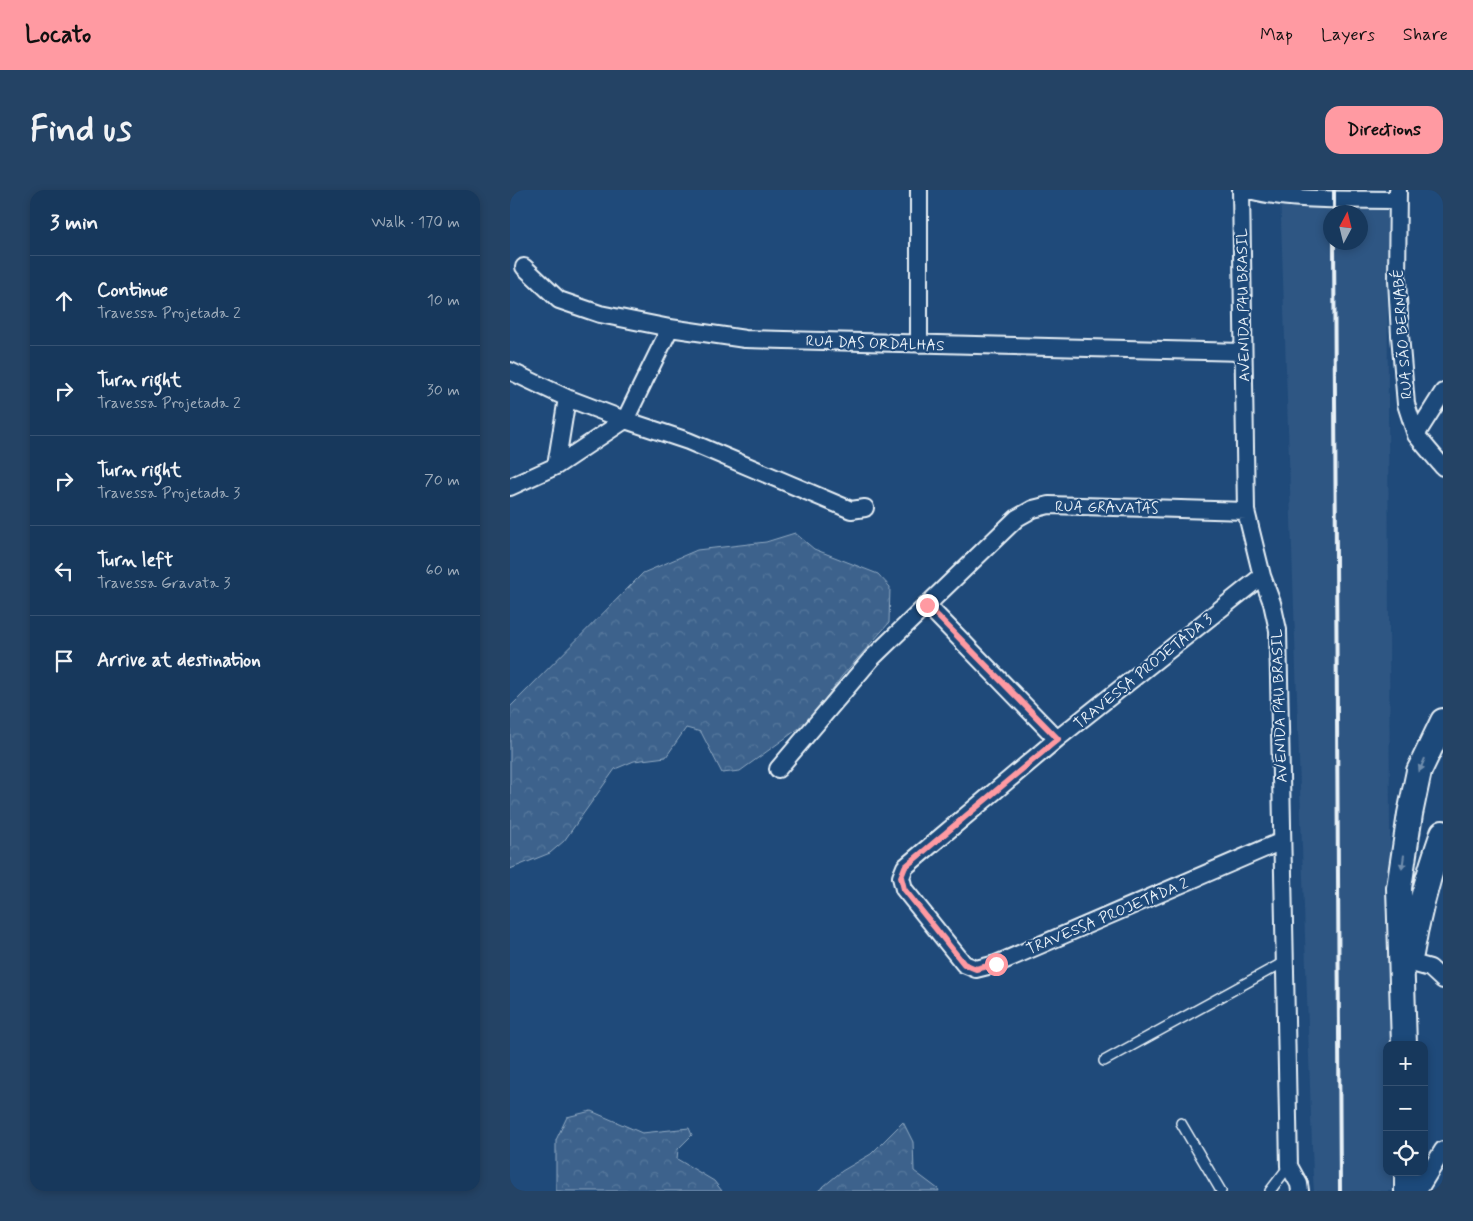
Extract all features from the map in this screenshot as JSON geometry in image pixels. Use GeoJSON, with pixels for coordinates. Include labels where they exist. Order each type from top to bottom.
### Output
{"type":"FeatureCollection","features":[{"type":"Feature","properties":{"kind":"street"},"geometry":{"type":"LineString","coordinates":[[919,190],[919,344]]}},
{"type":"Feature","properties":{"kind":"street","name":"AVENIDA PAU BRASIL"},"geometry":{"type":"LineString","coordinates":[[1241,190],[1246,511],[1278,630],[1289,1166]]}},
{"type":"Feature","properties":{"kind":"street"},"geometry":{"type":"LineString","coordinates":[[1250,190],[1265,194],[1288,196],[1397,195]]}},
{"type":"Feature","properties":{"kind":"street","name":"RUA SÃO BERNABÉ"},"geometry":{"type":"LineString","coordinates":[[1397,195],[1397,280],[1406,404],[1416,434],[1443,468]]}},
{"type":"Feature","properties":{"kind":"street","name":"RUA DAS ORDALHAS"},"geometry":{"type":"LineString","coordinates":[[524,267],[559,300],[600,314],[670,328],[745,339],[1243,352]]}},
{"type":"Feature","properties":{"kind":"street"},"geometry":{"type":"LineString","coordinates":[[510,487],[556,466],[625,420],[670,328]]}},
{"type":"Feature","properties":{"kind":"street"},"geometry":{"type":"LineString","coordinates":[[510,371],[567,398],[688,441],[851,510],[866,508]]}},
{"type":"Feature","properties":{"kind":"street"},"geometry":{"type":"LineString","coordinates":[[1416,434],[1443,392]]}},
{"type":"Feature","properties":{"kind":"street"},"geometry":{"type":"LineString","coordinates":[[556,466],[567,398]]}},
{"type":"Feature","properties":{"kind":"street","name":"RUA GRAVATAS"},"geometry":{"type":"LineString","coordinates":[[778,769],[872,658],[1017,518],[1033,509],[1049,506],[1246,511]]}},
{"type":"Feature","properties":{"kind":"street","name":"TRAVESSA PROJETADA 3"},"geometry":{"type":"LineString","coordinates":[[904,889],[901,877],[905,867],[1058,739],[1262,576]]}},
{"type":"Feature","properties":{"kind":"street"},"geometry":{"type":"LineString","coordinates":[[927,605],[1058,739]]}},
{"type":"Feature","properties":{"kind":"street"},"geometry":{"type":"LineString","coordinates":[[1406,961],[1399,888],[1410,814],[1419,771],[1443,721]]}},
{"type":"Feature","properties":{"kind":"street"},"geometry":{"type":"LineString","coordinates":[[1404,1041],[1403,992],[1406,961],[1430,870],[1443,833]]}},
{"type":"Feature","properties":{"kind":"street","name":"TRAVESSA PROJETADA 2"},"geometry":{"type":"LineString","coordinates":[[904,889],[964,964],[976,969],[996,964],[1282,841]]}},
{"type":"Feature","properties":{"kind":"street"},"geometry":{"type":"LineString","coordinates":[[1406,961],[1430,968],[1443,980]]}},
{"type":"Feature","properties":{"kind":"street"},"geometry":{"type":"LineString","coordinates":[[1418,1191],[1443,1150]]}},
{"type":"Feature","properties":{"kind":"street"},"geometry":{"type":"LineString","coordinates":[[1289,1166],[1300,1191]]}},
{"type":"Feature","properties":{"kind":"street"},"geometry":{"type":"LineString","coordinates":[[1406,1176],[1407,1191]]}},
{"type":"Feature","properties":{"kind":"lane"},"geometry":{"type":"LineString","coordinates":[[1104,1061],[1286,961]]}},
{"type":"Feature","properties":{"kind":"lane"},"geometry":{"type":"LineString","coordinates":[[1181,1123],[1221,1191]]}},
{"type":"Feature","properties":{"kind":"lane"},"geometry":{"type":"LineString","coordinates":[[1270,1191],[1289,1166]]}},
{"type":"Feature","properties":{"kind":"shaded area"},"geometry":{"type":"Polygon","coordinates":[[[1280,190],[1387,190],[1391,1041],[1383,1041],[1383,1176],[1392,1176],[1392,1191],[1314,1191],[1280,190]]]}},
{"type":"Feature","properties":{"kind":"green space"},"geometry":{"type":"Polygon","coordinates":[[[795,533],[814,549],[878,574],[890,587],[889,623],[842,676],[809,721],[740,771],[722,773],[701,732],[686,728],[666,757],[634,761],[615,769],[564,841],[550,853],[510,869],[510,707],[643,573],[697,550],[766,542],[795,533]]]}},
{"type":"Feature","properties":{"kind":"green space"},"geometry":{"type":"Polygon","coordinates":[[[591,1111],[642,1133],[689,1128],[692,1135],[678,1149],[677,1159],[714,1181],[722,1191],[556,1191],[556,1140],[567,1117],[591,1111]]]}},
{"type":"Feature","properties":{"kind":"green space"},"geometry":{"type":"Polygon","coordinates":[[[903,1122],[913,1142],[914,1171],[939,1191],[818,1191],[842,1171],[871,1154],[903,1122]]]}},
{"type":"Feature","properties":{"kind":"railway"},"geometry":{"type":"LineString","coordinates":[[1334,190],[1334,205]]}},
{"type":"Feature","properties":{"kind":"railway"},"geometry":{"type":"LineString","coordinates":[[1334,250],[1340,1191]]}},
{"type":"Feature","properties":{"kind":"route"},"geometry":{"type":"LineString","coordinates":[[927,605],[1058,739],[905,867],[901,877],[904,889],[964,964],[976,969],[996,964]]}}]}
